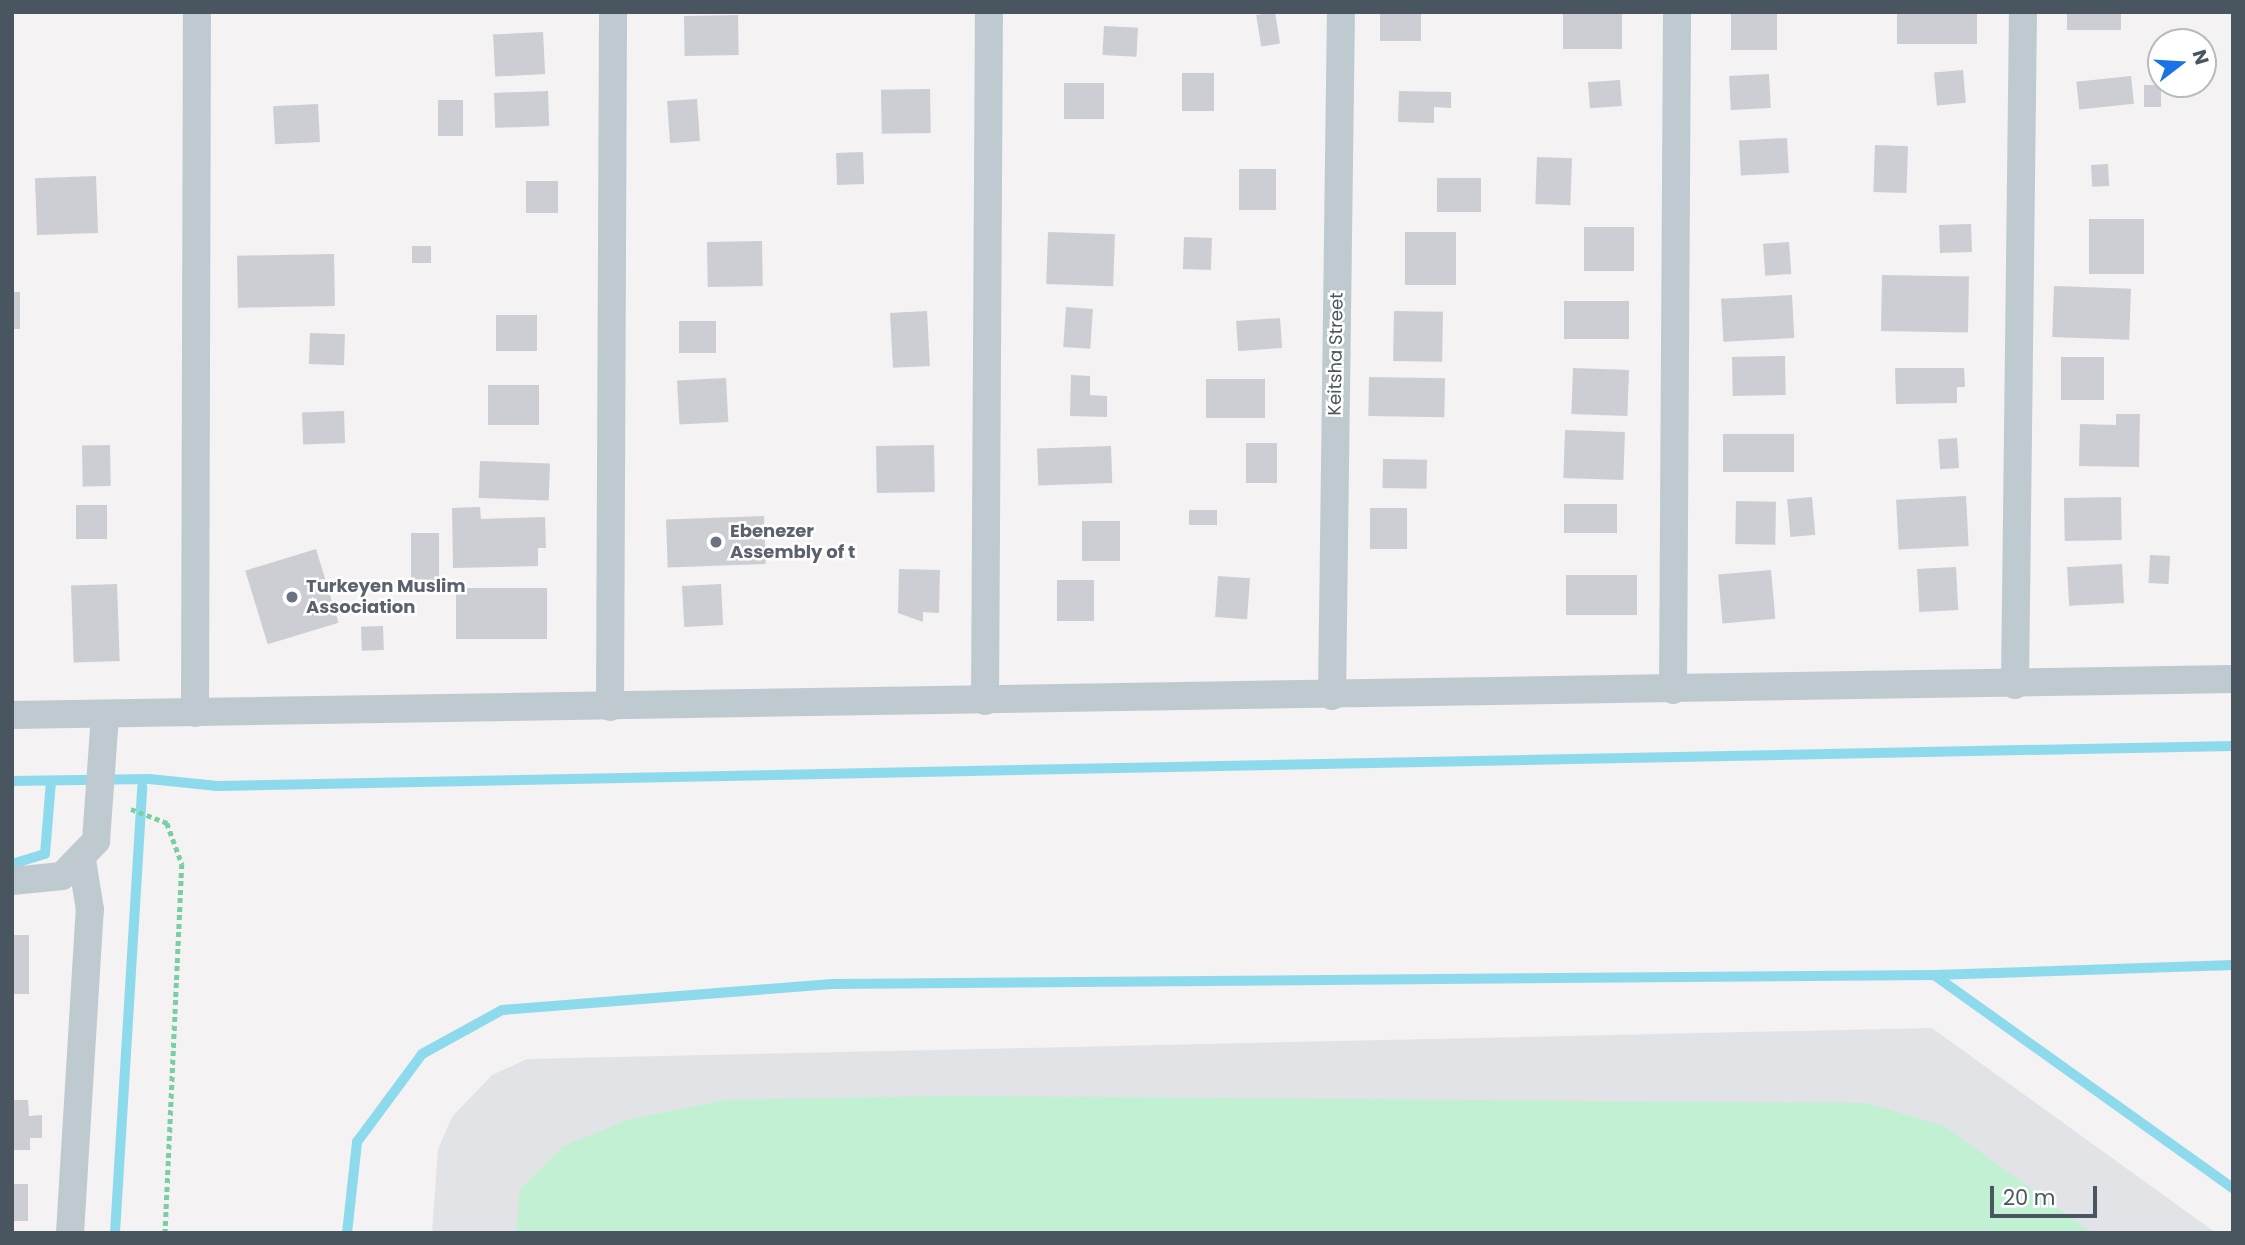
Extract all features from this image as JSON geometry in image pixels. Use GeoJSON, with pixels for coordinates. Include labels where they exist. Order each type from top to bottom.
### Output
{"type":"FeatureCollection","features":[{"type":"Feature","properties":{"kind":"street"},"geometry":{"type":"LineString","coordinates":[[195,713],[197,12]]}},
{"type":"Feature","properties":{"kind":"street"},"geometry":{"type":"LineString","coordinates":[[610,707],[613,12]]}},
{"type":"Feature","properties":{"kind":"street"},"geometry":{"type":"LineString","coordinates":[[985,701],[989,12]]}},
{"type":"Feature","properties":{"kind":"street","name":"Keitsha Street"},"geometry":{"type":"LineString","coordinates":[[1332,696],[1341,12]]}},
{"type":"Feature","properties":{"kind":"street"},"geometry":{"type":"LineString","coordinates":[[1672,690],[1677,12]]}},
{"type":"Feature","properties":{"kind":"street"},"geometry":{"type":"LineString","coordinates":[[2015,685],[2023,12]]}},
{"type":"Feature","properties":{"kind":"street"},"geometry":{"type":"LineString","coordinates":[[12,715],[2015,685],[2233,679]]}},
{"type":"Feature","properties":{"kind":"street"},"geometry":{"type":"LineString","coordinates":[[12,881],[62,876],[82,860],[96,841],[102,804],[105,714]]}},
{"type":"Feature","properties":{"kind":"street"},"geometry":{"type":"LineString","coordinates":[[70,1233],[90,910],[82,860]]}},
{"type":"Feature","properties":{"kind":"path"},"geometry":{"type":"LineString","coordinates":[[102,804],[156,816],[177,842],[184,905],[165,1233]]}},
{"type":"Feature","properties":{"kind":"shaded area"},"geometry":{"type":"Polygon","coordinates":[[[1932,1028],[2216,1233],[432,1233],[438,1149],[452,1117],[492,1075],[527,1059],[1932,1028]]]}},
{"type":"Feature","properties":{"kind":"green space"},"geometry":{"type":"Polygon","coordinates":[[[949,1096],[1866,1103],[1944,1126],[2092,1233],[516,1233],[520,1189],[562,1147],[627,1120],[725,1100],[949,1096]]]}},
{"type":"Feature","properties":{"kind":"building"},"geometry":{"type":"Polygon","coordinates":[[[1275,12],[1280,44],[1261,47],[1256,15],[1275,12]]]}},
{"type":"Feature","properties":{"kind":"building"},"geometry":{"type":"Polygon","coordinates":[[[1380,12],[1421,12],[1421,41],[1380,41],[1380,12]]]}},
{"type":"Feature","properties":{"kind":"building"},"geometry":{"type":"Polygon","coordinates":[[[1563,12],[1622,12],[1622,49],[1563,49],[1563,12]]]}},
{"type":"Feature","properties":{"kind":"building"},"geometry":{"type":"Polygon","coordinates":[[[1731,12],[1777,12],[1777,50],[1731,50],[1731,12]]]}},
{"type":"Feature","properties":{"kind":"building"},"geometry":{"type":"Polygon","coordinates":[[[1897,12],[1977,12],[1977,44],[1897,44],[1897,12]]]}},
{"type":"Feature","properties":{"kind":"building"},"geometry":{"type":"Polygon","coordinates":[[[2067,12],[2121,12],[2121,30],[2067,30],[2067,12]]]}},
{"type":"Feature","properties":{"kind":"building"},"geometry":{"type":"Polygon","coordinates":[[[738,15],[739,55],[685,56],[684,16],[738,15]]]}},
{"type":"Feature","properties":{"kind":"building"},"geometry":{"type":"Polygon","coordinates":[[[1104,26],[1138,28],[1136,57],[1102,55],[1104,26]]]}},
{"type":"Feature","properties":{"kind":"building"},"geometry":{"type":"Polygon","coordinates":[[[543,32],[545,74],[495,77],[493,35],[543,32]]]}},
{"type":"Feature","properties":{"kind":"building"},"geometry":{"type":"Polygon","coordinates":[[[1963,70],[1966,103],[1937,105],[1934,73],[1963,70]]]}},
{"type":"Feature","properties":{"kind":"building"},"geometry":{"type":"Polygon","coordinates":[[[1182,73],[1214,73],[1214,111],[1182,111],[1182,73]]]}},
{"type":"Feature","properties":{"kind":"building"},"geometry":{"type":"Polygon","coordinates":[[[1769,74],[1771,108],[1731,110],[1729,76],[1769,74]]]}},
{"type":"Feature","properties":{"kind":"building"},"geometry":{"type":"Polygon","coordinates":[[[2131,76],[2134,104],[2079,110],[2076,82],[2131,76]]]}},
{"type":"Feature","properties":{"kind":"building"},"geometry":{"type":"Polygon","coordinates":[[[1620,80],[1622,106],[1590,108],[1588,82],[1620,80]]]}},
{"type":"Feature","properties":{"kind":"building"},"geometry":{"type":"Polygon","coordinates":[[[1064,83],[1104,83],[1104,119],[1064,119],[1064,83]]]}},
{"type":"Feature","properties":{"kind":"building"},"geometry":{"type":"Polygon","coordinates":[[[2144,85],[2147,85],[2147,98],[2161,98],[2161,107],[2144,107],[2144,85]]]}},
{"type":"Feature","properties":{"kind":"building"},"geometry":{"type":"Polygon","coordinates":[[[930,89],[931,133],[882,134],[881,90],[930,89]]]}},
{"type":"Feature","properties":{"kind":"building"},"geometry":{"type":"Polygon","coordinates":[[[548,91],[549,126],[495,128],[494,93],[548,91]]]}},
{"type":"Feature","properties":{"kind":"building"},"geometry":{"type":"Polygon","coordinates":[[[1399,91],[1451,92],[1451,108],[1434,107],[1434,123],[1398,122],[1399,91]]]}},
{"type":"Feature","properties":{"kind":"building"},"geometry":{"type":"Polygon","coordinates":[[[697,99],[700,141],[670,143],[667,101],[697,99]]]}},
{"type":"Feature","properties":{"kind":"building"},"geometry":{"type":"Polygon","coordinates":[[[438,100],[463,100],[463,136],[438,136],[438,100]]]}},
{"type":"Feature","properties":{"kind":"building"},"geometry":{"type":"Polygon","coordinates":[[[318,104],[320,142],[275,144],[273,106],[318,104]]]}},
{"type":"Feature","properties":{"kind":"building"},"geometry":{"type":"Polygon","coordinates":[[[1787,138],[1789,173],[1741,175],[1739,141],[1787,138]]]}},
{"type":"Feature","properties":{"kind":"building"},"geometry":{"type":"Polygon","coordinates":[[[1875,145],[1908,146],[1906,193],[1873,192],[1875,145]]]}},
{"type":"Feature","properties":{"kind":"building"},"geometry":{"type":"Polygon","coordinates":[[[863,152],[864,184],[837,185],[836,153],[863,152]]]}},
{"type":"Feature","properties":{"kind":"building"},"geometry":{"type":"Polygon","coordinates":[[[1537,157],[1572,158],[1570,205],[1535,204],[1537,157]]]}},
{"type":"Feature","properties":{"kind":"building"},"geometry":{"type":"Polygon","coordinates":[[[2108,164],[2109,186],[2092,187],[2091,165],[2108,164]]]}},
{"type":"Feature","properties":{"kind":"building"},"geometry":{"type":"Polygon","coordinates":[[[1239,169],[1276,169],[1276,210],[1239,210],[1239,169]]]}},
{"type":"Feature","properties":{"kind":"building"},"geometry":{"type":"Polygon","coordinates":[[[96,176],[98,233],[37,235],[35,178],[96,176]]]}},
{"type":"Feature","properties":{"kind":"building"},"geometry":{"type":"Polygon","coordinates":[[[1437,178],[1481,178],[1481,212],[1437,212],[1437,178]]]}},
{"type":"Feature","properties":{"kind":"building"},"geometry":{"type":"Polygon","coordinates":[[[526,181],[558,181],[558,213],[526,213],[526,181]]]}},
{"type":"Feature","properties":{"kind":"building"},"geometry":{"type":"Polygon","coordinates":[[[2089,219],[2144,219],[2144,274],[2089,274],[2089,219]]]}},
{"type":"Feature","properties":{"kind":"building"},"geometry":{"type":"Polygon","coordinates":[[[1971,224],[1972,252],[1940,253],[1939,225],[1971,224]]]}},
{"type":"Feature","properties":{"kind":"building"},"geometry":{"type":"Polygon","coordinates":[[[1584,227],[1634,227],[1634,271],[1584,271],[1584,227]]]}},
{"type":"Feature","properties":{"kind":"building"},"geometry":{"type":"Polygon","coordinates":[[[1048,232],[1115,234],[1113,286],[1046,284],[1048,232]]]}},
{"type":"Feature","properties":{"kind":"building"},"geometry":{"type":"Polygon","coordinates":[[[1405,232],[1456,232],[1456,285],[1405,285],[1405,232]]]}},
{"type":"Feature","properties":{"kind":"building"},"geometry":{"type":"Polygon","coordinates":[[[1184,237],[1212,238],[1211,270],[1183,269],[1184,237]]]}},
{"type":"Feature","properties":{"kind":"building"},"geometry":{"type":"Polygon","coordinates":[[[762,241],[763,286],[708,287],[707,242],[762,241]]]}},
{"type":"Feature","properties":{"kind":"building"},"geometry":{"type":"Polygon","coordinates":[[[1789,242],[1791,274],[1765,276],[1763,244],[1789,242]]]}},
{"type":"Feature","properties":{"kind":"building"},"geometry":{"type":"Polygon","coordinates":[[[412,246],[431,246],[431,263],[412,263],[412,246]]]}},
{"type":"Feature","properties":{"kind":"building"},"geometry":{"type":"Polygon","coordinates":[[[334,254],[335,306],[238,308],[237,256],[334,254]]]}},
{"type":"Feature","properties":{"kind":"building"},"geometry":{"type":"Polygon","coordinates":[[[1882,275],[1969,277],[1968,333],[1881,331],[1882,275]]]}},
{"type":"Feature","properties":{"kind":"building"},"geometry":{"type":"Polygon","coordinates":[[[2054,286],[2131,289],[2129,340],[2052,337],[2054,286]]]}},
{"type":"Feature","properties":{"kind":"building"},"geometry":{"type":"Polygon","coordinates":[[[12,292],[20,292],[20,329],[12,329],[12,292]]]}},
{"type":"Feature","properties":{"kind":"building"},"geometry":{"type":"Polygon","coordinates":[[[1792,295],[1794,338],[1723,342],[1721,299],[1792,295]]]}},
{"type":"Feature","properties":{"kind":"building"},"geometry":{"type":"Polygon","coordinates":[[[1564,301],[1629,301],[1629,339],[1564,339],[1564,301]]]}},
{"type":"Feature","properties":{"kind":"building"},"geometry":{"type":"Polygon","coordinates":[[[1066,307],[1093,309],[1090,349],[1063,347],[1066,307]]]}},
{"type":"Feature","properties":{"kind":"building"},"geometry":{"type":"Polygon","coordinates":[[[927,311],[930,366],[893,368],[890,313],[927,311]]]}},
{"type":"Feature","properties":{"kind":"building"},"geometry":{"type":"Polygon","coordinates":[[[1394,311],[1443,312],[1442,362],[1393,361],[1394,311]]]}},
{"type":"Feature","properties":{"kind":"building"},"geometry":{"type":"Polygon","coordinates":[[[496,315],[537,315],[537,351],[496,351],[496,315]]]}},
{"type":"Feature","properties":{"kind":"building"},"geometry":{"type":"Polygon","coordinates":[[[1280,318],[1282,348],[1238,351],[1236,321],[1280,318]]]}},
{"type":"Feature","properties":{"kind":"building"},"geometry":{"type":"Polygon","coordinates":[[[679,321],[716,321],[716,353],[679,353],[679,321]]]}},
{"type":"Feature","properties":{"kind":"building"},"geometry":{"type":"Polygon","coordinates":[[[310,333],[345,334],[344,365],[309,364],[310,333]]]}},
{"type":"Feature","properties":{"kind":"building"},"geometry":{"type":"Polygon","coordinates":[[[1785,356],[1786,395],[1733,396],[1732,357],[1785,356]]]}},
{"type":"Feature","properties":{"kind":"building"},"geometry":{"type":"Polygon","coordinates":[[[2061,357],[2104,357],[2104,400],[2061,400],[2061,357]]]}},
{"type":"Feature","properties":{"kind":"building"},"geometry":{"type":"Polygon","coordinates":[[[1573,368],[1629,370],[1627,416],[1571,414],[1573,368]]]}},
{"type":"Feature","properties":{"kind":"building"},"geometry":{"type":"Polygon","coordinates":[[[1895,368],[1964,368],[1965,387],[1957,387],[1957,403],[1896,404],[1895,368]]]}},
{"type":"Feature","properties":{"kind":"building"},"geometry":{"type":"Polygon","coordinates":[[[1071,375],[1090,376],[1090,395],[1107,396],[1107,417],[1070,416],[1071,375]]]}},
{"type":"Feature","properties":{"kind":"building"},"geometry":{"type":"Polygon","coordinates":[[[1369,377],[1445,378],[1444,417],[1368,416],[1369,377]]]}},
{"type":"Feature","properties":{"kind":"building"},"geometry":{"type":"Polygon","coordinates":[[[726,378],[728,422],[679,425],[677,381],[726,378]]]}},
{"type":"Feature","properties":{"kind":"building"},"geometry":{"type":"Polygon","coordinates":[[[1206,379],[1265,379],[1265,418],[1206,418],[1206,379]]]}},
{"type":"Feature","properties":{"kind":"building"},"geometry":{"type":"Polygon","coordinates":[[[488,385],[539,385],[539,425],[488,425],[488,385]]]}},
{"type":"Feature","properties":{"kind":"building"},"geometry":{"type":"Polygon","coordinates":[[[344,411],[345,443],[303,444],[302,412],[344,411]]]}},
{"type":"Feature","properties":{"kind":"building"},"geometry":{"type":"Polygon","coordinates":[[[2116,414],[2140,414],[2139,467],[2079,466],[2080,424],[2116,425],[2116,414]]]}},
{"type":"Feature","properties":{"kind":"building"},"geometry":{"type":"Polygon","coordinates":[[[1565,430],[1625,432],[1623,480],[1563,478],[1565,430]]]}},
{"type":"Feature","properties":{"kind":"building"},"geometry":{"type":"Polygon","coordinates":[[[1723,434],[1794,434],[1794,472],[1723,472],[1723,434]]]}},
{"type":"Feature","properties":{"kind":"building"},"geometry":{"type":"Polygon","coordinates":[[[1957,438],[1959,468],[1940,469],[1938,439],[1957,438]]]}},
{"type":"Feature","properties":{"kind":"building"},"geometry":{"type":"Polygon","coordinates":[[[1246,443],[1277,443],[1277,483],[1246,483],[1246,443]]]}},
{"type":"Feature","properties":{"kind":"building"},"geometry":{"type":"Polygon","coordinates":[[[82,445],[110,445],[111,486],[83,486],[82,445]]]}},
{"type":"Feature","properties":{"kind":"building"},"geometry":{"type":"Polygon","coordinates":[[[934,445],[935,492],[877,493],[876,446],[934,445]]]}},
{"type":"Feature","properties":{"kind":"building"},"geometry":{"type":"Polygon","coordinates":[[[1111,446],[1112,483],[1038,486],[1037,449],[1111,446]]]}},
{"type":"Feature","properties":{"kind":"building"},"geometry":{"type":"Polygon","coordinates":[[[1383,459],[1427,460],[1426,489],[1382,488],[1383,459]]]}},
{"type":"Feature","properties":{"kind":"building"},"geometry":{"type":"Polygon","coordinates":[[[480,461],[550,463],[549,500],[479,498],[480,461]]]}},
{"type":"Feature","properties":{"kind":"building"},"geometry":{"type":"Polygon","coordinates":[[[1966,496],[1969,546],[1899,550],[1896,500],[1966,496]]]}},
{"type":"Feature","properties":{"kind":"building"},"geometry":{"type":"Polygon","coordinates":[[[1812,497],[1815,535],[1790,537],[1787,499],[1812,497]]]}},
{"type":"Feature","properties":{"kind":"building"},"geometry":{"type":"Polygon","coordinates":[[[2121,497],[2122,540],[2065,541],[2064,498],[2121,497]]]}},
{"type":"Feature","properties":{"kind":"building"},"geometry":{"type":"Polygon","coordinates":[[[1736,501],[1776,502],[1775,545],[1735,544],[1736,501]]]}},
{"type":"Feature","properties":{"kind":"building"},"geometry":{"type":"Polygon","coordinates":[[[1564,504],[1617,504],[1617,533],[1564,533],[1564,504]]]}},
{"type":"Feature","properties":{"kind":"building"},"geometry":{"type":"Polygon","coordinates":[[[76,505],[107,505],[107,539],[76,539],[76,505]]]}},
{"type":"Feature","properties":{"kind":"building"},"geometry":{"type":"Polygon","coordinates":[[[480,507],[481,519],[545,517],[546,548],[538,548],[538,566],[453,568],[452,508],[480,507]]]}},
{"type":"Feature","properties":{"kind":"building"},"geometry":{"type":"Polygon","coordinates":[[[1370,508],[1407,508],[1407,549],[1370,549],[1370,508]]]}},
{"type":"Feature","properties":{"kind":"building"},"geometry":{"type":"Polygon","coordinates":[[[1189,510],[1217,510],[1217,525],[1189,525],[1189,510]]]}},
{"type":"Feature","properties":{"kind":"building","name":"Ebenezer Assembly of t"},"geometry":{"type":"Polygon","coordinates":[[[764,516],[766,564],[668,567],[666,519],[764,516]]]}},
{"type":"Feature","properties":{"kind":"building"},"geometry":{"type":"Polygon","coordinates":[[[1082,521],[1120,521],[1120,561],[1082,561],[1082,521]]]}},
{"type":"Feature","properties":{"kind":"building"},"geometry":{"type":"Polygon","coordinates":[[[411,533],[439,533],[439,581],[411,581],[411,533]]]}},
{"type":"Feature","properties":{"kind":"building","name":"Turkeyen Muslim Association"},"geometry":{"type":"Polygon","coordinates":[[[316,549],[339,623],[268,644],[245,571],[316,549]]]}},
{"type":"Feature","properties":{"kind":"building"},"geometry":{"type":"Polygon","coordinates":[[[2150,555],[2170,556],[2169,584],[2149,583],[2150,555]]]}},
{"type":"Feature","properties":{"kind":"building"},"geometry":{"type":"Polygon","coordinates":[[[2122,564],[2124,603],[2069,606],[2067,567],[2122,564]]]}},
{"type":"Feature","properties":{"kind":"building"},"geometry":{"type":"Polygon","coordinates":[[[1956,567],[1958,610],[1919,612],[1917,569],[1956,567]]]}},
{"type":"Feature","properties":{"kind":"building"},"geometry":{"type":"Polygon","coordinates":[[[899,569],[940,570],[939,613],[923,612],[923,622],[898,613],[899,569]]]}},
{"type":"Feature","properties":{"kind":"building"},"geometry":{"type":"Polygon","coordinates":[[[1771,570],[1775,619],[1722,623],[1718,575],[1771,570]]]}},
{"type":"Feature","properties":{"kind":"building"},"geometry":{"type":"Polygon","coordinates":[[[1566,575],[1637,575],[1637,615],[1566,615],[1566,575]]]}},
{"type":"Feature","properties":{"kind":"building"},"geometry":{"type":"Polygon","coordinates":[[[1218,576],[1250,578],[1247,619],[1215,617],[1218,576]]]}},
{"type":"Feature","properties":{"kind":"building"},"geometry":{"type":"Polygon","coordinates":[[[1057,580],[1094,580],[1094,621],[1057,621],[1057,580]]]}},
{"type":"Feature","properties":{"kind":"building"},"geometry":{"type":"Polygon","coordinates":[[[117,584],[120,661],[74,663],[71,586],[117,584]]]}},
{"type":"Feature","properties":{"kind":"building"},"geometry":{"type":"Polygon","coordinates":[[[721,584],[723,625],[684,627],[682,586],[721,584]]]}},
{"type":"Feature","properties":{"kind":"building"},"geometry":{"type":"Polygon","coordinates":[[[456,588],[547,588],[547,639],[456,639],[456,588]]]}},
{"type":"Feature","properties":{"kind":"building"},"geometry":{"type":"Polygon","coordinates":[[[383,626],[384,650],[362,651],[361,627],[383,626]]]}},
{"type":"Feature","properties":{"kind":"building"},"geometry":{"type":"Polygon","coordinates":[[[12,935],[29,935],[29,994],[12,994],[12,935]]]}},
{"type":"Feature","properties":{"kind":"building"},"geometry":{"type":"Polygon","coordinates":[[[12,1100],[28,1100],[29,1116],[42,1115],[42,1138],[30,1138],[30,1150],[12,1150],[12,1100]]]}},
{"type":"Feature","properties":{"kind":"building"},"geometry":{"type":"Polygon","coordinates":[[[12,1184],[28,1184],[28,1221],[12,1221],[12,1184]]]}},
{"type":"Feature","properties":{"kind":"waterway"},"geometry":{"type":"LineString","coordinates":[[12,781],[149,779],[218,786],[2233,746]]}},
{"type":"Feature","properties":{"kind":"waterway"},"geometry":{"type":"LineString","coordinates":[[12,864],[45,854],[51,781]]}},
{"type":"Feature","properties":{"kind":"waterway"},"geometry":{"type":"LineString","coordinates":[[115,1233],[142,787]]}},
{"type":"Feature","properties":{"kind":"waterway"},"geometry":{"type":"LineString","coordinates":[[347,1233],[357,1142],[422,1054],[502,1010],[835,984],[1934,975],[2233,965]]}},
{"type":"Feature","properties":{"kind":"waterway"},"geometry":{"type":"LineString","coordinates":[[1934,975],[2233,1188]]}},
{"type":"Feature","properties":{"kind":"place","name":"Ebenezer Assembly of t"},"geometry":{"type":"Point","coordinates":[716,542]}},
{"type":"Feature","properties":{"kind":"place","name":"Turkeyen Muslim Association"},"geometry":{"type":"Point","coordinates":[292,597]}}]}
